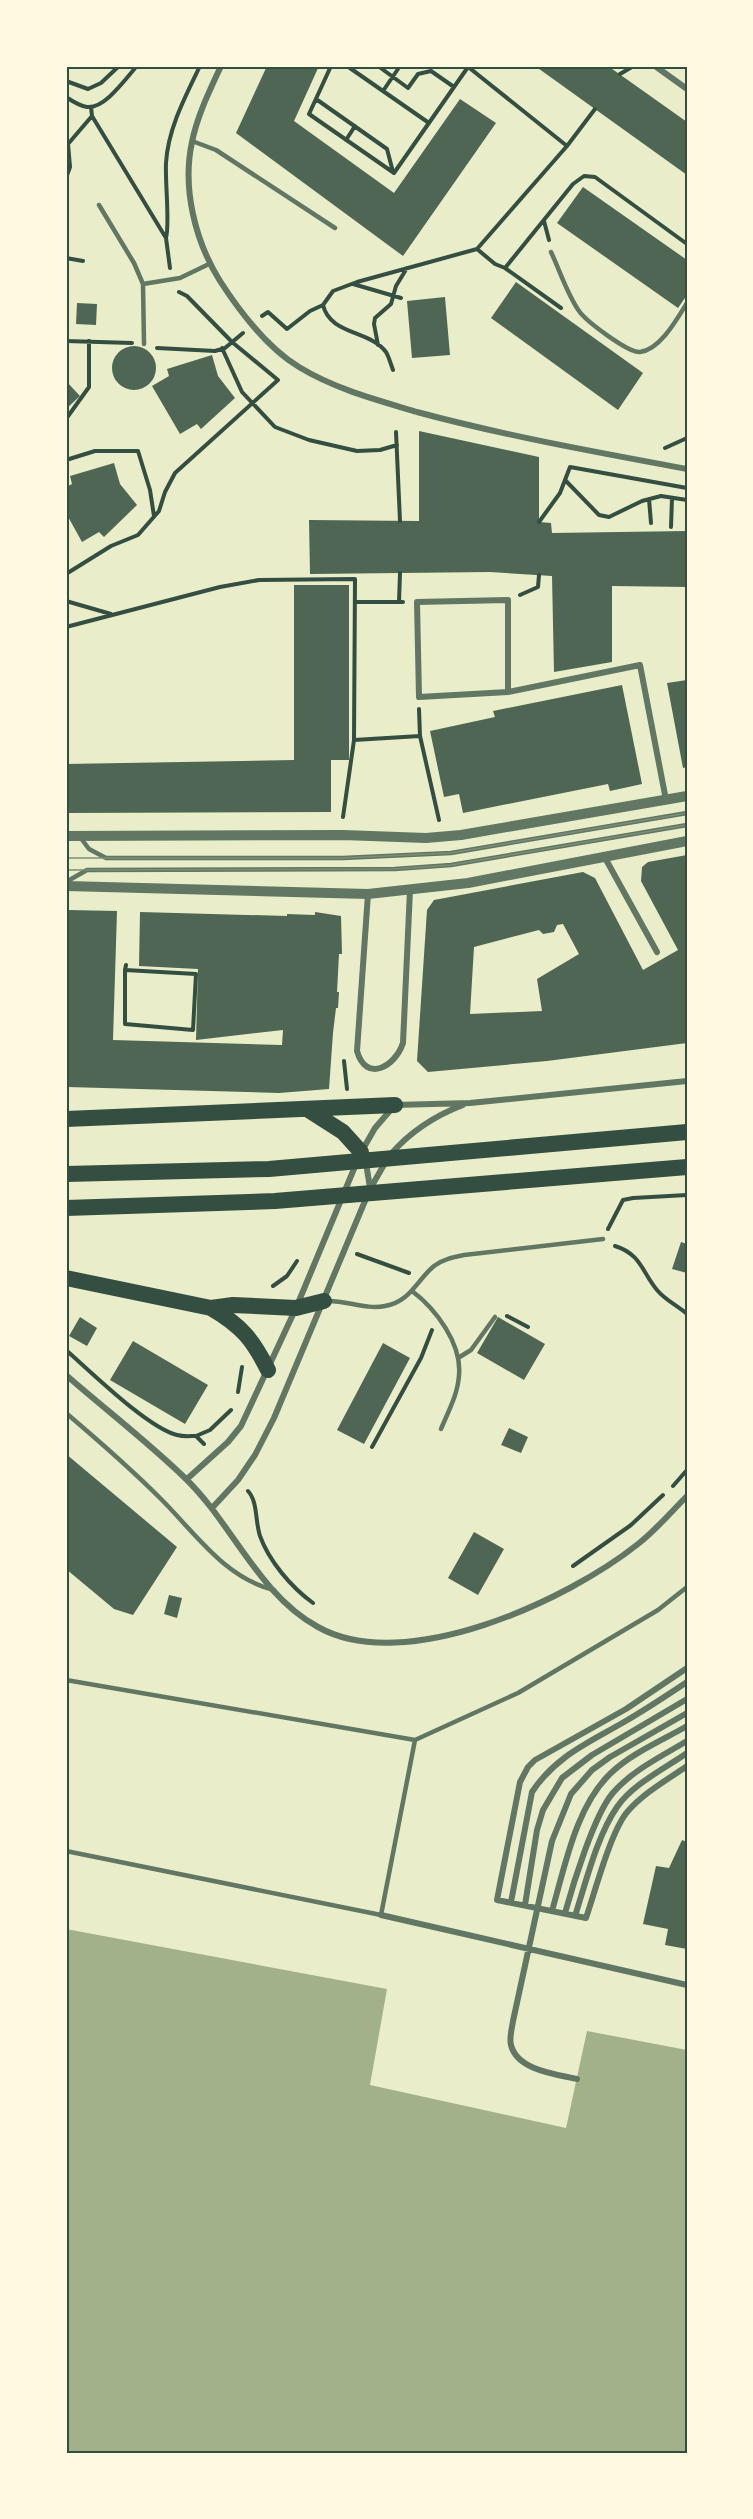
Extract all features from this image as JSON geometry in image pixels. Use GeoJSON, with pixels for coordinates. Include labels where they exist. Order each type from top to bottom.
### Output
{"type":"FeatureCollection","features":[{"type":"Feature","properties":{"kind":"highway"},"geometry":{"type":"LineString","coordinates":[[66,1119],[395,1105]]}},
{"type":"Feature","properties":{"kind":"highway"},"geometry":{"type":"LineString","coordinates":[[307,1109],[333,1125],[361,1152]]}},
{"type":"Feature","properties":{"kind":"highway"},"geometry":{"type":"LineString","coordinates":[[66,1174],[268,1169],[687,1132]]}},
{"type":"Feature","properties":{"kind":"highway"},"geometry":{"type":"LineString","coordinates":[[66,1208],[275,1201],[687,1167]]}},
{"type":"Feature","properties":{"kind":"highway"},"geometry":{"type":"LineString","coordinates":[[66,1278],[211,1308],[229,1318],[247,1334],[268,1371]]}},
{"type":"Feature","properties":{"kind":"highway"},"geometry":{"type":"LineString","coordinates":[[211,1308],[233,1305],[296,1308],[324,1301]]}},
{"type":"Feature","properties":{"kind":"street"},"geometry":{"type":"LineString","coordinates":[[221,66],[192,141],[189,167],[194,220],[200,243],[227,292],[276,350],[297,366],[322,380],[373,399],[481,429],[687,469]]}},
{"type":"Feature","properties":{"kind":"street"},"geometry":{"type":"LineString","coordinates":[[655,66],[687,88]]}},
{"type":"Feature","properties":{"kind":"street"},"geometry":{"type":"LineString","coordinates":[[508,692],[508,600],[417,602],[419,697],[508,692],[640,665],[666,800]]}},
{"type":"Feature","properties":{"kind":"street"},"geometry":{"type":"LineString","coordinates":[[66,836],[343,835],[426,838],[461,835],[687,796]]}},
{"type":"Feature","properties":{"kind":"street"},"geometry":{"type":"LineString","coordinates":[[66,884],[368,894],[468,883],[687,841]]}},
{"type":"Feature","properties":{"kind":"street"},"geometry":{"type":"LineString","coordinates":[[604,856],[657,952]]}},
{"type":"Feature","properties":{"kind":"street"},"geometry":{"type":"LineString","coordinates":[[368,894],[357,1051],[360,1059],[375,1069],[385,1067],[394,1061],[403,1043],[410,890]]}},
{"type":"Feature","properties":{"kind":"street"},"geometry":{"type":"LineString","coordinates":[[187,1479],[241,1426],[296,1308],[361,1152],[395,1105],[470,1103],[687,1081]]}},
{"type":"Feature","properties":{"kind":"street"},"geometry":{"type":"LineString","coordinates":[[212,1508],[238,1480],[255,1455],[274,1418],[370,1189],[392,1153],[408,1135],[428,1121],[470,1103]]}},
{"type":"Feature","properties":{"kind":"street"},"geometry":{"type":"LineString","coordinates":[[361,1152],[368,1168],[370,1189]]}},
{"type":"Feature","properties":{"kind":"street"},"geometry":{"type":"LineString","coordinates":[[66,1375],[187,1479],[212,1508],[274,1591],[302,1616],[319,1628],[339,1635],[378,1643],[429,1638],[507,1617],[549,1600],[593,1575],[639,1543],[687,1496]]}},
{"type":"Feature","properties":{"kind":"street"},"geometry":{"type":"LineString","coordinates":[[687,1668],[626,1709],[550,1750],[528,1767],[520,1782],[497,1900],[586,1918],[601,1872],[626,1813],[645,1794],[687,1766]]}},
{"type":"Feature","properties":{"kind":"street"},"geometry":{"type":"LineString","coordinates":[[511,1902],[532,1792],[542,1777],[567,1754],[648,1708],[687,1682]]}},
{"type":"Feature","properties":{"kind":"street"},"geometry":{"type":"LineString","coordinates":[[525,1905],[537,1830],[543,1810],[562,1778],[592,1755],[687,1699]]}},
{"type":"Feature","properties":{"kind":"street"},"geometry":{"type":"LineString","coordinates":[[577,2079],[536,2069],[517,2057],[510,2044],[513,2020],[552,1841],[571,1794],[592,1770],[610,1757],[687,1713]]}},
{"type":"Feature","properties":{"kind":"street"},"geometry":{"type":"LineString","coordinates":[[552,1911],[576,1834],[597,1788],[624,1763],[687,1726]]}},
{"type":"Feature","properties":{"kind":"street"},"geometry":{"type":"LineString","coordinates":[[565,1913],[589,1842],[610,1796],[624,1782],[687,1741]]}},
{"type":"Feature","properties":{"kind":"street"},"geometry":{"type":"LineString","coordinates":[[575,1916],[594,1858],[617,1806],[639,1785],[687,1753]]}},
{"type":"Feature","properties":{"kind":"street"},"geometry":{"type":"LineString","coordinates":[[381,1915],[687,1985]]}},
{"type":"Feature","properties":{"kind":"lane"},"geometry":{"type":"LineString","coordinates":[[192,141],[216,150],[335,228]]}},
{"type":"Feature","properties":{"kind":"lane"},"geometry":{"type":"LineString","coordinates":[[99,205],[134,263],[142,284],[144,345]]}},
{"type":"Feature","properties":{"kind":"lane"},"geometry":{"type":"LineString","coordinates":[[551,252],[580,312],[628,350],[640,352],[652,347],[662,338],[687,303]]}},
{"type":"Feature","properties":{"kind":"lane"},"geometry":{"type":"LineString","coordinates":[[142,284],[180,278],[210,264]]}},
{"type":"Feature","properties":{"kind":"lane"},"geometry":{"type":"LineString","coordinates":[[79,836],[89,849],[106,858],[394,857],[451,853],[687,813]]}},
{"type":"Feature","properties":{"kind":"lane"},"geometry":{"type":"LineString","coordinates":[[66,884],[87,870],[333,870],[451,865],[687,825]]}},
{"type":"Feature","properties":{"kind":"lane"},"geometry":{"type":"LineString","coordinates":[[324,1301],[340,1300],[373,1308],[397,1303],[444,1260],[464,1255],[603,1239]]}},
{"type":"Feature","properties":{"kind":"lane"},"geometry":{"type":"LineString","coordinates":[[412,1291],[438,1316],[458,1358],[459,1381],[441,1429]]}},
{"type":"Feature","properties":{"kind":"lane"},"geometry":{"type":"LineString","coordinates":[[458,1358],[471,1350],[495,1317]]}},
{"type":"Feature","properties":{"kind":"lane"},"geometry":{"type":"LineString","coordinates":[[66,1413],[147,1485],[228,1569],[254,1585],[274,1591]]}},
{"type":"Feature","properties":{"kind":"lane"},"geometry":{"type":"LineString","coordinates":[[66,1680],[415,1740],[518,1693],[658,1610],[687,1587]]}},
{"type":"Feature","properties":{"kind":"lane"},"geometry":{"type":"LineString","coordinates":[[66,1851],[381,1915],[415,1740]]}},
{"type":"Feature","properties":{"kind":"path"},"geometry":{"type":"LineString","coordinates":[[66,81],[88,89],[101,83],[119,66]]}},
{"type":"Feature","properties":{"kind":"path"},"geometry":{"type":"LineString","coordinates":[[66,97],[85,107],[91,107],[104,101],[137,66]]}},
{"type":"Feature","properties":{"kind":"path"},"geometry":{"type":"LineString","coordinates":[[331,66],[309,114],[394,173]]}},
{"type":"Feature","properties":{"kind":"path"},"geometry":{"type":"LineString","coordinates":[[346,66],[429,123]]}},
{"type":"Feature","properties":{"kind":"path"},"geometry":{"type":"LineString","coordinates":[[378,66],[408,88],[418,74],[431,71],[454,87]]}},
{"type":"Feature","properties":{"kind":"path"},"geometry":{"type":"LineString","coordinates":[[383,91],[400,66]]}},
{"type":"Feature","properties":{"kind":"path"},"geometry":{"type":"LineString","coordinates":[[394,173],[467,67],[567,146]]}},
{"type":"Feature","properties":{"kind":"path"},"geometry":{"type":"LineString","coordinates":[[620,75],[632,67]]}},
{"type":"Feature","properties":{"kind":"path"},"geometry":{"type":"LineString","coordinates":[[316,99],[387,149],[394,173]]}},
{"type":"Feature","properties":{"kind":"path"},"geometry":{"type":"LineString","coordinates":[[91,107],[92,116],[132,179]]}},
{"type":"Feature","properties":{"kind":"path"},"geometry":{"type":"LineString","coordinates":[[66,341],[215,351],[232,342],[268,312],[287,329],[310,311],[323,305],[333,291],[477,249],[567,146],[595,109]]}},
{"type":"Feature","properties":{"kind":"path"},"geometry":{"type":"LineString","coordinates":[[66,178],[70,167],[68,144],[92,116]]}},
{"type":"Feature","properties":{"kind":"path"},"geometry":{"type":"LineString","coordinates":[[346,140],[356,126]]}},
{"type":"Feature","properties":{"kind":"path"},"geometry":{"type":"LineString","coordinates":[[505,268],[573,184],[584,176],[595,177],[687,243]]}},
{"type":"Feature","properties":{"kind":"path"},"geometry":{"type":"LineString","coordinates":[[477,249],[560,308],[580,312]]}},
{"type":"Feature","properties":{"kind":"path"},"geometry":{"type":"LineString","coordinates":[[66,258],[83,261]]}},
{"type":"Feature","properties":{"kind":"path"},"geometry":{"type":"LineString","coordinates":[[378,345],[375,318],[392,304],[399,278],[408,268]]}},
{"type":"Feature","properties":{"kind":"path"},"geometry":{"type":"LineString","coordinates":[[352,284],[401,298]]}},
{"type":"Feature","properties":{"kind":"path"},"geometry":{"type":"LineString","coordinates":[[323,305],[324,311],[338,325],[378,345],[386,352],[393,370]]}},
{"type":"Feature","properties":{"kind":"path"},"geometry":{"type":"LineString","coordinates":[[66,419],[89,387],[89,341]]}},
{"type":"Feature","properties":{"kind":"path"},"geometry":{"type":"LineString","coordinates":[[66,574],[111,546],[138,535],[159,511],[165,492],[175,473],[278,380],[232,342]]}},
{"type":"Feature","properties":{"kind":"path"},"geometry":{"type":"LineString","coordinates":[[222,348],[242,392],[255,402],[275,427],[338,448],[357,451],[380,450],[397,445]]}},
{"type":"Feature","properties":{"kind":"path"},"geometry":{"type":"LineString","coordinates":[[396,432],[400,521]]}},
{"type":"Feature","properties":{"kind":"path"},"geometry":{"type":"LineString","coordinates":[[665,448],[687,438]]}},
{"type":"Feature","properties":{"kind":"path"},"geometry":{"type":"LineString","coordinates":[[66,460],[95,451],[138,451],[150,490],[154,516]]}},
{"type":"Feature","properties":{"kind":"path"},"geometry":{"type":"LineString","coordinates":[[539,522],[566,480],[570,468],[687,488]]}},
{"type":"Feature","properties":{"kind":"path"},"geometry":{"type":"LineString","coordinates":[[566,480],[598,515],[609,517],[661,496],[687,500]]}},
{"type":"Feature","properties":{"kind":"path"},"geometry":{"type":"LineString","coordinates":[[671,527],[672,498]]}},
{"type":"Feature","properties":{"kind":"path"},"geometry":{"type":"LineString","coordinates":[[649,499],[651,523]]}},
{"type":"Feature","properties":{"kind":"path"},"geometry":{"type":"LineString","coordinates":[[399,602],[400,573]]}},
{"type":"Feature","properties":{"kind":"path"},"geometry":{"type":"LineString","coordinates":[[538,587],[539,575]]}},
{"type":"Feature","properties":{"kind":"path"},"geometry":{"type":"LineString","coordinates":[[66,627],[259,580],[355,579],[354,740],[343,817]]}},
{"type":"Feature","properties":{"kind":"path"},"geometry":{"type":"LineString","coordinates":[[66,601],[112,614]]}},
{"type":"Feature","properties":{"kind":"path"},"geometry":{"type":"LineString","coordinates":[[356,602],[417,602]]}},
{"type":"Feature","properties":{"kind":"path"},"geometry":{"type":"LineString","coordinates":[[419,697],[420,736],[440,820]]}},
{"type":"Feature","properties":{"kind":"path"},"geometry":{"type":"LineString","coordinates":[[354,740],[420,736]]}},
{"type":"Feature","properties":{"kind":"path"},"geometry":{"type":"LineString","coordinates":[[125,968],[196,974],[193,1030],[125,1024],[125,968]]}},
{"type":"Feature","properties":{"kind":"path"},"geometry":{"type":"LineString","coordinates":[[687,1195],[633,1197],[622,1200],[603,1239],[637,1259],[657,1291],[687,1314]]}},
{"type":"Feature","properties":{"kind":"path"},"geometry":{"type":"LineString","coordinates":[[345,1249],[423,1278]]}},
{"type":"Feature","properties":{"kind":"path"},"geometry":{"type":"LineString","coordinates":[[372,1447],[421,1358],[438,1316]]}},
{"type":"Feature","properties":{"kind":"path"},"geometry":{"type":"LineString","coordinates":[[66,1350],[134,1409],[176,1435],[196,1436],[213,1455]]}},
{"type":"Feature","properties":{"kind":"path"},"geometry":{"type":"LineString","coordinates":[[564,1572],[631,1525],[687,1470]]}},
{"type":"Feature","properties":{"kind":"path"},"geometry":{"type":"LineString","coordinates":[[238,1480],[254,1498],[260,1536],[267,1549],[295,1588],[316,1606]]}},
{"type":"Feature","properties":{"kind":"shaded area"},"geometry":{"type":"Polygon","coordinates":[[[66,1929],[387,1989],[370,2085],[566,2128],[587,2031],[687,2050],[687,2453],[66,2453],[66,1929]]]}},
{"type":"Feature","properties":{"kind":"building"},"geometry":{"type":"Polygon","coordinates":[[[267,66],[319,66],[294,121],[394,193],[460,99],[496,123],[403,256],[236,133],[267,66]]]}},
{"type":"Feature","properties":{"kind":"building"},"geometry":{"type":"Polygon","coordinates":[[[535,66],[608,66],[687,122],[687,175],[535,66]]]}},
{"type":"Feature","properties":{"kind":"building"},"geometry":{"type":"Polygon","coordinates":[[[583,187],[687,260],[687,295],[678,308],[557,223],[583,187]]]}},
{"type":"Feature","properties":{"kind":"building"},"geometry":{"type":"Polygon","coordinates":[[[516,282],[643,373],[618,410],[491,318],[516,282]]]}},
{"type":"Feature","properties":{"kind":"building"},"geometry":{"type":"Polygon","coordinates":[[[445,297],[450,355],[412,358],[407,301],[445,297]]]}},
{"type":"Feature","properties":{"kind":"building"},"geometry":{"type":"Polygon","coordinates":[[[77,303],[97,304],[96,325],[76,324],[77,303]]]}},
{"type":"Feature","properties":{"kind":"building"},"geometry":{"type":"Polygon","coordinates":[[[134,346],[149,353],[156,368],[149,383],[134,390],[119,383],[112,368],[119,353],[134,346]]]}},
{"type":"Feature","properties":{"kind":"building"},"geometry":{"type":"Polygon","coordinates":[[[212,355],[218,376],[235,398],[201,429],[197,424],[180,434],[152,386],[169,376],[167,369],[212,355]]]}},
{"type":"Feature","properties":{"kind":"building"},"geometry":{"type":"Polygon","coordinates":[[[66,381],[80,396],[66,409],[66,381]]]}},
{"type":"Feature","properties":{"kind":"building"},"geometry":{"type":"Polygon","coordinates":[[[419,431],[539,457],[539,522],[551,523],[552,533],[687,531],[687,587],[612,586],[612,662],[554,672],[552,576],[490,572],[310,574],[309,520],[419,521],[419,431]]]}},
{"type":"Feature","properties":{"kind":"building"},"geometry":{"type":"Polygon","coordinates":[[[114,463],[120,484],[137,505],[104,537],[99,532],[82,542],[66,513],[66,487],[72,484],[70,476],[114,463]]]}},
{"type":"Feature","properties":{"kind":"building"},"geometry":{"type":"Polygon","coordinates":[[[294,585],[349,585],[349,760],[331,760],[331,812],[66,813],[66,764],[294,760],[294,585]]]}},
{"type":"Feature","properties":{"kind":"building"},"geometry":{"type":"Polygon","coordinates":[[[687,680],[687,767],[683,768],[667,683],[687,680]]]}},
{"type":"Feature","properties":{"kind":"building"},"geometry":{"type":"Polygon","coordinates":[[[622,685],[642,784],[610,791],[608,784],[463,813],[459,794],[444,797],[430,731],[495,717],[493,711],[622,685]]]}},
{"type":"Feature","properties":{"kind":"building"},"geometry":{"type":"Polygon","coordinates":[[[687,855],[687,1043],[547,1061],[428,1072],[417,1061],[427,910],[434,900],[583,872],[595,878],[643,970],[678,950],[641,881],[642,867],[648,862],[687,855]],[[563,924],[557,925],[554,932],[543,934],[539,930],[474,947],[470,1014],[542,1011],[537,979],[579,954],[563,924]]]}},
{"type":"Feature","properties":{"kind":"building"},"geometry":{"type":"Polygon","coordinates":[[[68,910],[117,911],[113,1040],[282,1045],[283,1030],[196,1040],[198,969],[139,966],[140,912],[287,916],[287,914],[315,915],[315,912],[341,916],[342,954],[339,954],[338,1008],[336,1008],[333,1033],[329,1089],[279,1093],[67,1087],[68,910]]]}},
{"type":"Feature","properties":{"kind":"building"},"geometry":{"type":"Polygon","coordinates":[[[681,1242],[687,1244],[687,1273],[672,1269],[681,1242]]]}},
{"type":"Feature","properties":{"kind":"building"},"geometry":{"type":"Polygon","coordinates":[[[80,1317],[97,1328],[87,1346],[69,1336],[80,1317]]]}},
{"type":"Feature","properties":{"kind":"building"},"geometry":{"type":"Polygon","coordinates":[[[498,1317],[545,1344],[524,1380],[477,1353],[498,1317]]]}},
{"type":"Feature","properties":{"kind":"building"},"geometry":{"type":"Polygon","coordinates":[[[133,1341],[208,1385],[185,1424],[110,1380],[133,1341]]]}},
{"type":"Feature","properties":{"kind":"building"},"geometry":{"type":"Polygon","coordinates":[[[383,1343],[410,1358],[364,1444],[337,1430],[383,1343]]]}},
{"type":"Feature","properties":{"kind":"building"},"geometry":{"type":"Polygon","coordinates":[[[509,1428],[528,1437],[521,1453],[501,1445],[509,1428]]]}},
{"type":"Feature","properties":{"kind":"building"},"geometry":{"type":"Polygon","coordinates":[[[66,1454],[177,1547],[133,1615],[114,1609],[66,1569],[66,1454]]]}},
{"type":"Feature","properties":{"kind":"building"},"geometry":{"type":"Polygon","coordinates":[[[474,1532],[504,1549],[478,1595],[448,1578],[474,1532]]]}},
{"type":"Feature","properties":{"kind":"building"},"geometry":{"type":"Polygon","coordinates":[[[169,1595],[182,1598],[177,1618],[164,1614],[169,1595]]]}},
{"type":"Feature","properties":{"kind":"building"},"geometry":{"type":"Polygon","coordinates":[[[682,1840],[687,1842],[687,1949],[665,1945],[668,1929],[643,1924],[656,1866],[669,1868],[682,1840]]]}},
{"type":"Feature","properties":{"kind":"tram line"},"geometry":{"type":"LineString","coordinates":[[66,858],[343,858],[451,853],[687,813]]}},
{"type":"Feature","properties":{"kind":"tram line"},"geometry":{"type":"LineString","coordinates":[[66,870],[395,869],[451,865],[687,825]]}}]}
